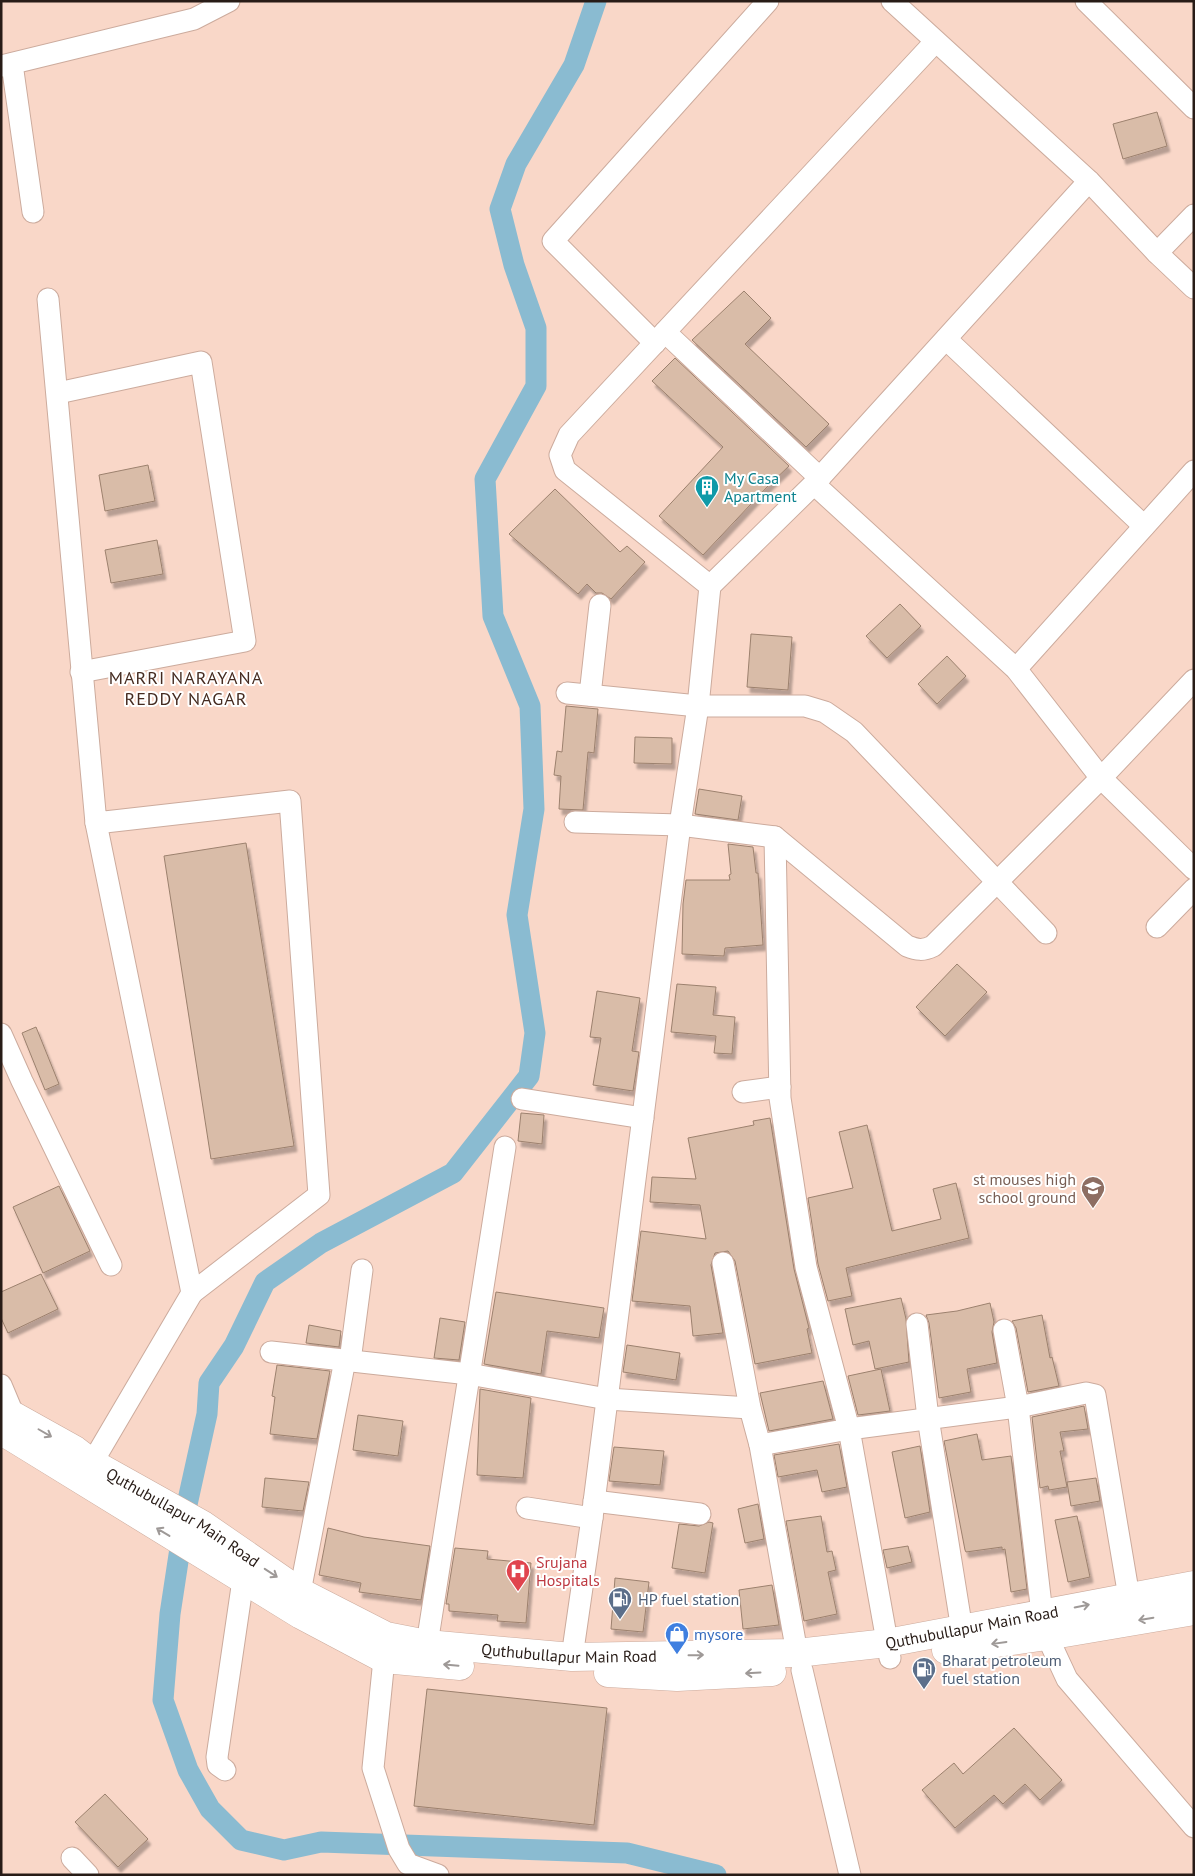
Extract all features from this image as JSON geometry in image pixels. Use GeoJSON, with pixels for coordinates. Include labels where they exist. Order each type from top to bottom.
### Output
{"type":"FeatureCollection","features":[{"type":"Feature","properties":{"kind":"main road","name":"Quthubullapur Main Road"},"geometry":{"type":"LineString","coordinates":[[6,1420],[74,1450],[92,1463],[129,1497]]}},
{"type":"Feature","properties":{"kind":"main road","name":"Quthubullapur Main Road"},"geometry":{"type":"LineString","coordinates":[[6,1420],[10,1436],[129,1497],[199,1538],[301,1615],[384,1659],[473,1667],[677,1677],[888,1650],[1044,1625],[1130,1597],[1194,1585]]}},
{"type":"Feature","properties":{"kind":"main road","name":"Quthubullapur Main Road"},"geometry":{"type":"LineString","coordinates":[[238,1569],[300,1592],[386,1636],[427,1644],[572,1657],[799,1662]]}},
{"type":"Feature","properties":{"kind":"main road","name":"Quthubullapur Main Road"},"geometry":{"type":"LineString","coordinates":[[888,1650],[962,1630],[1044,1625],[1194,1611]]}},
{"type":"Feature","properties":{"kind":"street"},"geometry":{"type":"LineString","coordinates":[[32,212],[7,65],[194,19],[229,1]]}},
{"type":"Feature","properties":{"kind":"street"},"geometry":{"type":"LineString","coordinates":[[768,1],[552,241],[817,481],[1016,669],[1101,778],[1194,869]]}},
{"type":"Feature","properties":{"kind":"street"},"geometry":{"type":"LineString","coordinates":[[892,1],[1090,181],[1157,253],[1194,288]]}},
{"type":"Feature","properties":{"kind":"street"},"geometry":{"type":"LineString","coordinates":[[1086,1],[1194,108]]}},
{"type":"Feature","properties":{"kind":"street"},"geometry":{"type":"LineString","coordinates":[[710,586],[565,470],[560,454],[569,435],[935,42]]}},
{"type":"Feature","properties":{"kind":"street"},"geometry":{"type":"LineString","coordinates":[[572,1657],[593,1509],[680,825],[698,706],[710,586],[817,481],[1090,181]]}},
{"type":"Feature","properties":{"kind":"street"},"geometry":{"type":"LineString","coordinates":[[1157,253],[1194,215]]}},
{"type":"Feature","properties":{"kind":"street"},"geometry":{"type":"LineString","coordinates":[[48,299],[96,823],[192,1293]]}},
{"type":"Feature","properties":{"kind":"street"},"geometry":{"type":"LineString","coordinates":[[946,339],[1144,526]]}},
{"type":"Feature","properties":{"kind":"street"},"geometry":{"type":"LineString","coordinates":[[58,393],[201,362],[245,641],[81,672]]}},
{"type":"Feature","properties":{"kind":"street"},"geometry":{"type":"LineString","coordinates":[[1016,669],[1194,471]]}},
{"type":"Feature","properties":{"kind":"street"},"geometry":{"type":"LineString","coordinates":[[590,695],[600,605]]}},
{"type":"Feature","properties":{"kind":"street"},"geometry":{"type":"LineString","coordinates":[[575,822],[680,825],[775,837],[907,946],[918,950],[933,946],[1101,778],[1194,680]]}},
{"type":"Feature","properties":{"kind":"street"},"geometry":{"type":"LineString","coordinates":[[567,693],[698,706],[806,706],[825,712],[854,732],[996,883],[1046,933]]}},
{"type":"Feature","properties":{"kind":"street"},"geometry":{"type":"LineString","coordinates":[[92,1463],[192,1293],[319,1194],[290,801],[96,823]]}},
{"type":"Feature","properties":{"kind":"street"},"geometry":{"type":"LineString","coordinates":[[775,837],[780,1087],[806,1267],[848,1429],[888,1650]]}},
{"type":"Feature","properties":{"kind":"street"},"geometry":{"type":"LineString","coordinates":[[1157,927],[1194,889]]}},
{"type":"Feature","properties":{"kind":"street"},"geometry":{"type":"LineString","coordinates":[[1,1034],[112,1265]]}},
{"type":"Feature","properties":{"kind":"street"},"geometry":{"type":"LineString","coordinates":[[743,1092],[780,1087]]}},
{"type":"Feature","properties":{"kind":"street"},"geometry":{"type":"LineString","coordinates":[[522,1099],[643,1118]]}},
{"type":"Feature","properties":{"kind":"street"},"geometry":{"type":"LineString","coordinates":[[427,1644],[505,1147]]}},
{"type":"Feature","properties":{"kind":"street"},"geometry":{"type":"LineString","coordinates":[[723,1263],[750,1408],[760,1445],[799,1662],[850,1875]]}},
{"type":"Feature","properties":{"kind":"street"},"geometry":{"type":"LineString","coordinates":[[300,1592],[347,1360],[362,1270]]}},
{"type":"Feature","properties":{"kind":"street"},"geometry":{"type":"LineString","coordinates":[[917,1324],[928,1418],[962,1630]]}},
{"type":"Feature","properties":{"kind":"street"},"geometry":{"type":"LineString","coordinates":[[1004,1330],[1018,1407],[1044,1625],[1067,1679],[1194,1827]]}},
{"type":"Feature","properties":{"kind":"street"},"geometry":{"type":"LineString","coordinates":[[271,1352],[469,1374],[607,1399],[750,1408]]}},
{"type":"Feature","properties":{"kind":"street"},"geometry":{"type":"LineString","coordinates":[[1,1385],[6,1420]]}},
{"type":"Feature","properties":{"kind":"street"},"geometry":{"type":"LineString","coordinates":[[760,1445],[848,1429],[1018,1407],[1086,1393],[1095,1395],[1130,1597]]}},
{"type":"Feature","properties":{"kind":"street"},"geometry":{"type":"LineString","coordinates":[[526,1508],[700,1514]]}},
{"type":"Feature","properties":{"kind":"street"},"geometry":{"type":"LineString","coordinates":[[224,1770],[218,1765],[216,1757],[238,1569]]}},
{"type":"Feature","properties":{"kind":"street"},"geometry":{"type":"LineString","coordinates":[[384,1659],[373,1768],[399,1849],[408,1864],[438,1875]]}},
{"type":"Feature","properties":{"kind":"street"},"geometry":{"type":"LineString","coordinates":[[72,1858],[88,1875]]}},
{"type":"Feature","properties":{"kind":"building"},"geometry":{"type":"Polygon","coordinates":[[[1157,112],[1167,146],[1123,159],[1113,124],[1157,112]]]}},
{"type":"Feature","properties":{"kind":"building"},"geometry":{"type":"Polygon","coordinates":[[[744,291],[771,318],[745,344],[829,424],[806,447],[692,340],[744,291]]]}},
{"type":"Feature","properties":{"kind":"building"},"geometry":{"type":"Polygon","coordinates":[[[675,358],[789,466],[703,555],[659,516],[723,447],[652,381],[675,358]]]}},
{"type":"Feature","properties":{"kind":"building"},"geometry":{"type":"Polygon","coordinates":[[[148,465],[155,501],[105,511],[99,475],[148,465]]]}},
{"type":"Feature","properties":{"kind":"building"},"geometry":{"type":"Polygon","coordinates":[[[555,489],[620,552],[627,546],[645,562],[611,599],[602,593],[596,593],[587,584],[578,594],[509,534],[555,489]]]}},
{"type":"Feature","properties":{"kind":"building"},"geometry":{"type":"Polygon","coordinates":[[[157,540],[163,574],[111,583],[105,550],[157,540]]]}},
{"type":"Feature","properties":{"kind":"building"},"geometry":{"type":"Polygon","coordinates":[[[900,604],[921,626],[887,658],[866,636],[900,604]]]}},
{"type":"Feature","properties":{"kind":"building"},"geometry":{"type":"Polygon","coordinates":[[[751,634],[792,637],[788,690],[747,687],[751,634]]]}},
{"type":"Feature","properties":{"kind":"building"},"geometry":{"type":"Polygon","coordinates":[[[947,656],[966,676],[937,704],[918,684],[947,656]]]}},
{"type":"Feature","properties":{"kind":"building"},"geometry":{"type":"Polygon","coordinates":[[[566,706],[598,709],[594,753],[588,752],[583,810],[559,809],[561,776],[554,775],[557,751],[562,752],[566,706]]]}},
{"type":"Feature","properties":{"kind":"building"},"geometry":{"type":"Polygon","coordinates":[[[635,737],[672,738],[672,764],[634,763],[635,737]]]}},
{"type":"Feature","properties":{"kind":"building"},"geometry":{"type":"Polygon","coordinates":[[[699,789],[742,796],[738,820],[695,814],[699,789]]]}},
{"type":"Feature","properties":{"kind":"building"},"geometry":{"type":"Polygon","coordinates":[[[246,843],[294,1146],[211,1159],[164,856],[246,843]]]}},
{"type":"Feature","properties":{"kind":"building"},"geometry":{"type":"Polygon","coordinates":[[[728,844],[753,847],[756,873],[758,873],[763,945],[725,948],[724,956],[682,954],[683,904],[686,880],[730,880],[728,844]]]}},
{"type":"Feature","properties":{"kind":"building"},"geometry":{"type":"Polygon","coordinates":[[[957,964],[987,992],[945,1036],[916,1007],[957,964]]]}},
{"type":"Feature","properties":{"kind":"building"},"geometry":{"type":"Polygon","coordinates":[[[677,984],[716,987],[713,1015],[735,1017],[732,1054],[714,1053],[716,1036],[671,1032],[677,984]]]}},
{"type":"Feature","properties":{"kind":"building"},"geometry":{"type":"Polygon","coordinates":[[[597,991],[640,998],[632,1051],[639,1052],[633,1091],[593,1085],[601,1038],[590,1037],[597,991]]]}},
{"type":"Feature","properties":{"kind":"building"},"geometry":{"type":"Polygon","coordinates":[[[36,1027],[59,1084],[45,1090],[22,1033],[36,1027]]]}},
{"type":"Feature","properties":{"kind":"building"},"geometry":{"type":"Polygon","coordinates":[[[521,1113],[544,1115],[542,1144],[518,1141],[521,1113]]]}},
{"type":"Feature","properties":{"kind":"building"},"geometry":{"type":"Polygon","coordinates":[[[770,1118],[794,1269],[809,1328],[807,1329],[812,1353],[755,1364],[735,1261],[728,1251],[715,1253],[711,1265],[723,1333],[693,1336],[690,1306],[632,1301],[641,1231],[706,1239],[700,1205],[650,1202],[652,1177],[696,1179],[688,1138],[754,1125],[753,1121],[770,1118]]]}},
{"type":"Feature","properties":{"kind":"building"},"geometry":{"type":"Polygon","coordinates":[[[867,1125],[892,1231],[941,1219],[933,1189],[956,1183],[969,1238],[846,1268],[852,1296],[828,1301],[818,1264],[808,1198],[853,1188],[839,1132],[867,1125]]]}},
{"type":"Feature","properties":{"kind":"building"},"geometry":{"type":"Polygon","coordinates":[[[59,1186],[90,1251],[43,1273],[13,1207],[59,1186]]]}},
{"type":"Feature","properties":{"kind":"building"},"geometry":{"type":"Polygon","coordinates":[[[41,1274],[58,1309],[8,1333],[1,1318],[1,1292],[41,1274]]]}},
{"type":"Feature","properties":{"kind":"building"},"geometry":{"type":"Polygon","coordinates":[[[496,1292],[604,1308],[599,1338],[547,1331],[541,1374],[484,1364],[496,1292]]]}},
{"type":"Feature","properties":{"kind":"building"},"geometry":{"type":"Polygon","coordinates":[[[901,1298],[906,1319],[909,1362],[875,1369],[869,1341],[853,1345],[845,1309],[901,1298]]]}},
{"type":"Feature","properties":{"kind":"building"},"geometry":{"type":"Polygon","coordinates":[[[990,1303],[994,1322],[992,1332],[997,1363],[967,1369],[971,1392],[939,1398],[929,1323],[926,1315],[957,1311],[990,1303]]]}},
{"type":"Feature","properties":{"kind":"building"},"geometry":{"type":"Polygon","coordinates":[[[1042,1315],[1050,1358],[1052,1357],[1059,1386],[1028,1392],[1016,1328],[1012,1321],[1042,1315]]]}},
{"type":"Feature","properties":{"kind":"building"},"geometry":{"type":"Polygon","coordinates":[[[440,1318],[465,1322],[459,1360],[434,1358],[440,1318]]]}},
{"type":"Feature","properties":{"kind":"building"},"geometry":{"type":"Polygon","coordinates":[[[309,1325],[341,1331],[339,1347],[306,1343],[309,1325]]]}},
{"type":"Feature","properties":{"kind":"building"},"geometry":{"type":"Polygon","coordinates":[[[627,1345],[680,1353],[676,1380],[623,1372],[627,1345]]]}},
{"type":"Feature","properties":{"kind":"building"},"geometry":{"type":"Polygon","coordinates":[[[277,1365],[330,1371],[317,1439],[270,1434],[275,1397],[272,1396],[277,1365]]]}},
{"type":"Feature","properties":{"kind":"building"},"geometry":{"type":"Polygon","coordinates":[[[881,1369],[890,1411],[858,1415],[848,1376],[881,1369]]]}},
{"type":"Feature","properties":{"kind":"building"},"geometry":{"type":"Polygon","coordinates":[[[823,1381],[833,1419],[769,1431],[760,1393],[823,1381]]]}},
{"type":"Feature","properties":{"kind":"building"},"geometry":{"type":"Polygon","coordinates":[[[480,1389],[531,1398],[523,1478],[477,1475],[480,1389]]]}},
{"type":"Feature","properties":{"kind":"building"},"geometry":{"type":"Polygon","coordinates":[[[1084,1406],[1088,1429],[1060,1432],[1064,1451],[1060,1451],[1067,1487],[1049,1490],[1048,1486],[1040,1488],[1032,1417],[1084,1406]]]}},
{"type":"Feature","properties":{"kind":"building"},"geometry":{"type":"Polygon","coordinates":[[[358,1415],[403,1421],[398,1456],[353,1450],[358,1415]]]}},
{"type":"Feature","properties":{"kind":"building"},"geometry":{"type":"Polygon","coordinates":[[[977,1434],[982,1460],[1011,1456],[1027,1589],[1011,1592],[1005,1549],[1002,1550],[1002,1547],[966,1552],[965,1550],[944,1441],[977,1434]]]}},
{"type":"Feature","properties":{"kind":"building"},"geometry":{"type":"Polygon","coordinates":[[[839,1444],[847,1487],[822,1492],[817,1470],[778,1477],[774,1455],[839,1444]]]}},
{"type":"Feature","properties":{"kind":"building"},"geometry":{"type":"Polygon","coordinates":[[[920,1446],[930,1512],[905,1518],[892,1452],[920,1446]]]}},
{"type":"Feature","properties":{"kind":"building"},"geometry":{"type":"Polygon","coordinates":[[[614,1447],[664,1451],[660,1485],[609,1481],[614,1447]]]}},
{"type":"Feature","properties":{"kind":"building"},"geometry":{"type":"Polygon","coordinates":[[[265,1478],[309,1482],[303,1511],[262,1507],[265,1478]]]}},
{"type":"Feature","properties":{"kind":"building"},"geometry":{"type":"Polygon","coordinates":[[[1096,1478],[1100,1501],[1071,1506],[1067,1482],[1096,1478]]]}},
{"type":"Feature","properties":{"kind":"building"},"geometry":{"type":"Polygon","coordinates":[[[758,1504],[764,1539],[745,1543],[738,1509],[758,1504]]]}},
{"type":"Feature","properties":{"kind":"building"},"geometry":{"type":"Polygon","coordinates":[[[821,1516],[827,1552],[832,1551],[836,1570],[828,1572],[837,1614],[804,1621],[786,1521],[821,1516]]]}},
{"type":"Feature","properties":{"kind":"building"},"geometry":{"type":"Polygon","coordinates":[[[1077,1516],[1090,1577],[1068,1582],[1055,1520],[1077,1516]]]}},
{"type":"Feature","properties":{"kind":"building"},"geometry":{"type":"Polygon","coordinates":[[[709,1522],[713,1523],[705,1573],[672,1568],[679,1524],[699,1526],[709,1522]]]}},
{"type":"Feature","properties":{"kind":"building"},"geometry":{"type":"Polygon","coordinates":[[[328,1528],[364,1537],[430,1546],[421,1600],[359,1592],[361,1583],[319,1575],[328,1528]]]}},
{"type":"Feature","properties":{"kind":"building"},"geometry":{"type":"Polygon","coordinates":[[[908,1546],[912,1562],[887,1568],[883,1550],[908,1546]]]}},
{"type":"Feature","properties":{"kind":"building"},"geometry":{"type":"Polygon","coordinates":[[[455,1548],[488,1551],[487,1559],[531,1563],[526,1623],[497,1621],[498,1615],[449,1611],[449,1604],[446,1604],[455,1548]]]}},
{"type":"Feature","properties":{"kind":"building"},"geometry":{"type":"Polygon","coordinates":[[[615,1578],[649,1582],[643,1632],[611,1629],[615,1578]]]}},
{"type":"Feature","properties":{"kind":"building"},"geometry":{"type":"Polygon","coordinates":[[[772,1585],[779,1625],[743,1629],[739,1590],[772,1585]]]}},
{"type":"Feature","properties":{"kind":"building"},"geometry":{"type":"Polygon","coordinates":[[[427,1689],[607,1708],[594,1825],[414,1806],[427,1689]]]}},
{"type":"Feature","properties":{"kind":"building"},"geometry":{"type":"Polygon","coordinates":[[[1014,1728],[1062,1780],[1040,1800],[1025,1784],[1003,1804],[994,1795],[955,1828],[922,1790],[954,1763],[963,1774],[1014,1728]]]}},
{"type":"Feature","properties":{"kind":"building"},"geometry":{"type":"Polygon","coordinates":[[[105,1794],[148,1839],[118,1867],[75,1822],[105,1794]]]}},
{"type":"Feature","properties":{"kind":"waterway"},"geometry":{"type":"LineString","coordinates":[[596,1],[574,65],[516,164],[500,209],[514,265],[536,328],[536,386],[485,479],[493,616],[530,706],[534,809],[517,915],[535,1033],[529,1076],[453,1173],[321,1243],[265,1282],[234,1346],[209,1383],[207,1414],[186,1509],[170,1614],[163,1700],[188,1770],[210,1809],[241,1840],[284,1850],[321,1842],[627,1853],[716,1875]]}},
{"type":"Feature","properties":{"kind":"place","name":"My Casa Apartment"},"geometry":{"type":"Point","coordinates":[707,508]}},
{"type":"Feature","properties":{"kind":"place","name":"st mouses high school ground"},"geometry":{"type":"Point","coordinates":[1093,1209]}},
{"type":"Feature","properties":{"kind":"place","name":"Srujana Hospitals"},"geometry":{"type":"Point","coordinates":[518,1592]}},
{"type":"Feature","properties":{"kind":"place","name":"HP fuel station"},"geometry":{"type":"Point","coordinates":[620,1620]}},
{"type":"Feature","properties":{"kind":"place","name":"mysore"},"geometry":{"type":"Point","coordinates":[677,1655]}},
{"type":"Feature","properties":{"kind":"place","name":"Bharat petroleum fuel station"},"geometry":{"type":"Point","coordinates":[924,1690]}},
{"type":"Feature","properties":{"kind":"district","name":"MARRI NARAYANA REDDY NAGAR"},"geometry":{"type":"Point","coordinates":[186,688]}}]}
